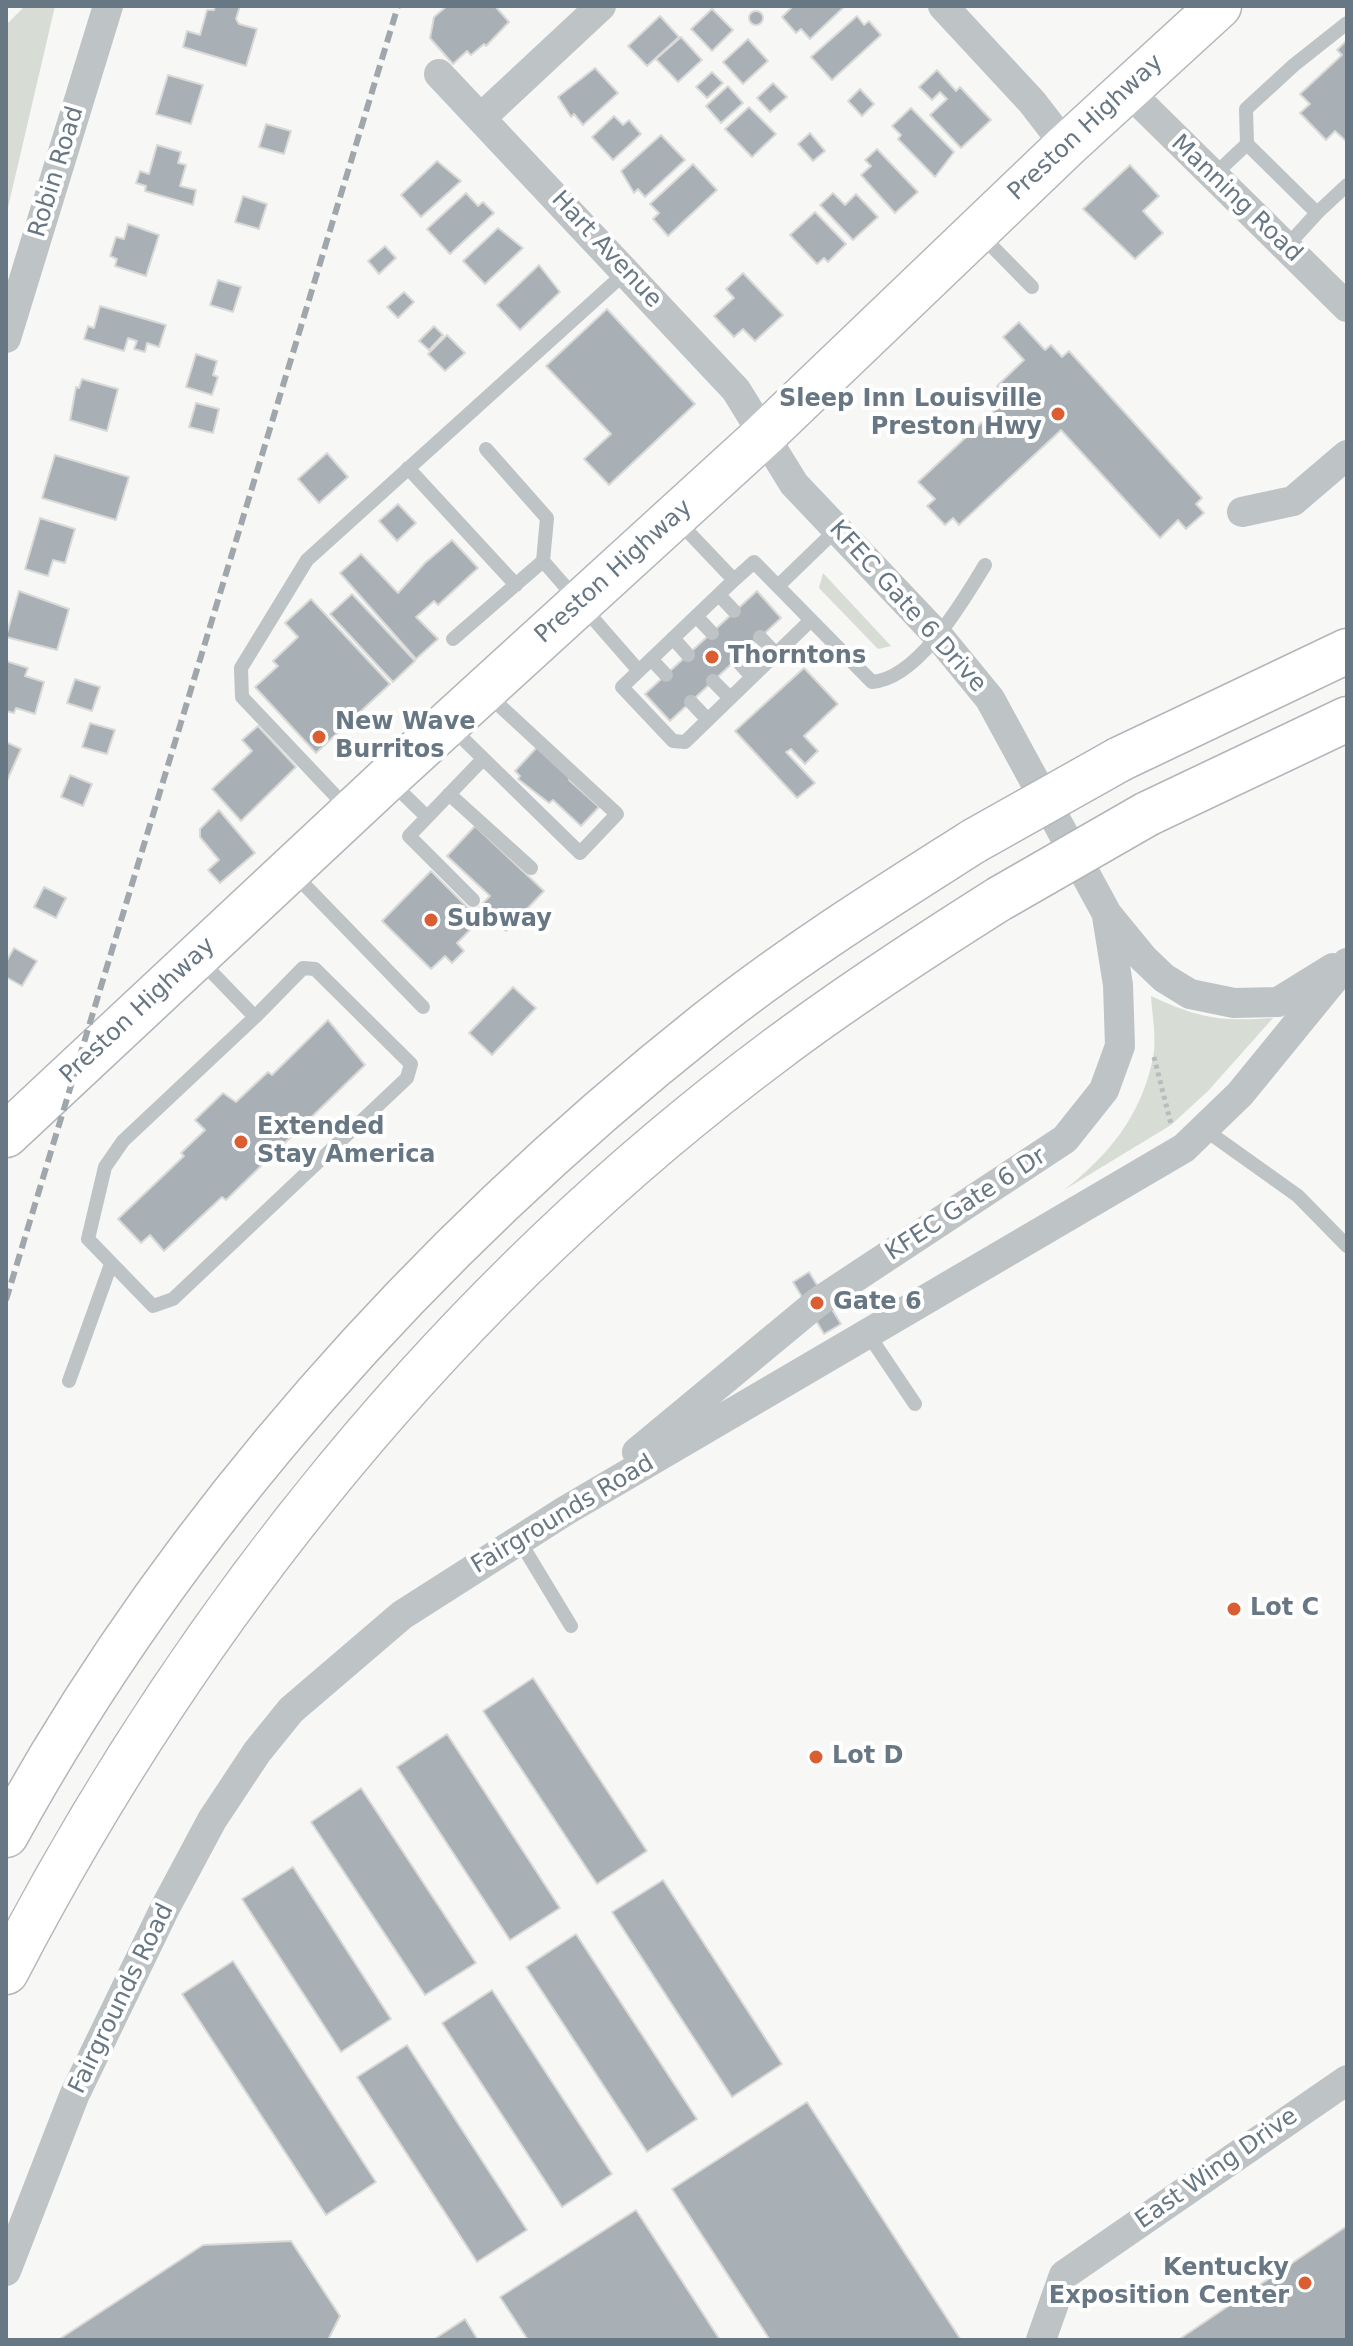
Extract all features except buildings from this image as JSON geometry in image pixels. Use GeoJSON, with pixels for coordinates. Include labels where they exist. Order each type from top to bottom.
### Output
{"type":"FeatureCollection","features":[{"type":"Feature","properties":{"kind":"main road","name":"Preston Highway"},"geometry":{"type":"LineString","coordinates":[[6,1135],[351,812],[764,435],[1066,146],[1219,7]]}},
{"type":"Feature","properties":{"kind":"main road"},"geometry":{"type":"LineString","coordinates":[[6,1835],[74,1722],[192,1551],[312,1400],[402,1300],[509,1193],[600,1110],[709,1021],[821,939],[974,841],[1120,759],[1347,651]]}},
{"type":"Feature","properties":{"kind":"main road"},"geometry":{"type":"LineString","coordinates":[[6,1972],[53,1882],[184,1669],[301,1511],[433,1359],[562,1229],[678,1127],[775,1050],[887,970],[999,899],[1147,814],[1347,719]]}},
{"type":"Feature","properties":{"kind":"street","name":"Robin Road"},"geometry":{"type":"LineString","coordinates":[[8,325],[108,6]]}},
{"type":"Feature","properties":{"kind":"street"},"geometry":{"type":"LineString","coordinates":[[482,117],[601,6]]}},
{"type":"Feature","properties":{"kind":"street"},"geometry":{"type":"LineString","coordinates":[[943,6],[1032,102],[1066,146]]}},
{"type":"Feature","properties":{"kind":"street","name":"Hart Avenue"},"geometry":{"type":"LineString","coordinates":[[439,74],[736,390],[764,435]]}},
{"type":"Feature","properties":{"kind":"street","name":"Manning Road"},"geometry":{"type":"LineString","coordinates":[[1127,90],[1347,307]]}},
{"type":"Feature","properties":{"kind":"street","name":"KFEC Gate 6 Drive"},"geometry":{"type":"LineString","coordinates":[[764,435],[794,484],[940,638],[1003,718],[1107,914]]}},
{"type":"Feature","properties":{"kind":"street"},"geometry":{"type":"LineString","coordinates":[[1242,512],[1293,501],[1347,455]]}},
{"type":"Feature","properties":{"kind":"street"},"geometry":{"type":"LineString","coordinates":[[1107,914],[1164,978],[1190,994],[1234,1003],[1278,1002],[1347,961]]}},
{"type":"Feature","properties":{"kind":"street","name":"KFEC Gate 6 Dr"},"geometry":{"type":"LineString","coordinates":[[565,1511],[818,1302],[1065,1139],[1104,1090],[1120,1046],[1118,985],[1107,914]]}},
{"type":"Feature","properties":{"kind":"street","name":"Fairgrounds Road"},"geometry":{"type":"LineString","coordinates":[[6,2271],[74,2096],[114,2010],[212,1820],[257,1752],[291,1710],[359,1648],[402,1615],[565,1511],[1184,1148],[1240,1094],[1347,961]]}},
{"type":"Feature","properties":{"kind":"street","name":"East Wing Drive"},"geometry":{"type":"LineString","coordinates":[[1041,2340],[1064,2275],[1347,2080]]}},
{"type":"Feature","properties":{"kind":"lane"},"geometry":{"type":"LineString","coordinates":[[1317,213],[1247,144],[1246,109],[1347,23]]}},
{"type":"Feature","properties":{"kind":"lane"},"geometry":{"type":"LineString","coordinates":[[1213,176],[1247,144]]}},
{"type":"Feature","properties":{"kind":"lane"},"geometry":{"type":"LineString","coordinates":[[1286,247],[1347,185]]}},
{"type":"Feature","properties":{"kind":"lane"},"geometry":{"type":"LineString","coordinates":[[977,231],[1032,287]]}},
{"type":"Feature","properties":{"kind":"lane"},"geometry":{"type":"LineString","coordinates":[[351,812],[242,697],[241,668],[307,560],[626,272]]}},
{"type":"Feature","properties":{"kind":"lane"},"geometry":{"type":"LineString","coordinates":[[453,639],[543,561],[547,518],[486,449]]}},
{"type":"Feature","properties":{"kind":"lane"},"geometry":{"type":"LineString","coordinates":[[408,468],[516,585]]}},
{"type":"Feature","properties":{"kind":"lane"},"geometry":{"type":"LineString","coordinates":[[674,517],[734,580]]}},
{"type":"Feature","properties":{"kind":"lane"},"geometry":{"type":"LineString","coordinates":[[778,586],[837,529]]}},
{"type":"Feature","properties":{"kind":"lane"},"geometry":{"type":"LineString","coordinates":[[543,561],[639,671]]}},
{"type":"Feature","properties":{"kind":"lane"},"geometry":{"type":"LineString","coordinates":[[811,620],[685,742],[673,741],[622,687],[754,562],[872,682],[887,681],[940,638],[985,565]]}},
{"type":"Feature","properties":{"kind":"lane"},"geometry":{"type":"LineString","coordinates":[[719,595],[734,611]]}},
{"type":"Feature","properties":{"kind":"lane"},"geometry":{"type":"LineString","coordinates":[[696,616],[712,633]]}},
{"type":"Feature","properties":{"kind":"lane"},"geometry":{"type":"LineString","coordinates":[[760,637],[776,654]]}},
{"type":"Feature","properties":{"kind":"lane"},"geometry":{"type":"LineString","coordinates":[[673,638],[688,655]]}},
{"type":"Feature","properties":{"kind":"lane"},"geometry":{"type":"LineString","coordinates":[[651,659],[666,675]]}},
{"type":"Feature","properties":{"kind":"lane"},"geometry":{"type":"LineString","coordinates":[[736,659],[752,677]]}},
{"type":"Feature","properties":{"kind":"lane"},"geometry":{"type":"LineString","coordinates":[[713,681],[730,698]]}},
{"type":"Feature","properties":{"kind":"lane"},"geometry":{"type":"LineString","coordinates":[[449,725],[580,853],[617,814],[485,691]]}},
{"type":"Feature","properties":{"kind":"lane"},"geometry":{"type":"LineString","coordinates":[[691,702],[708,720]]}},
{"type":"Feature","properties":{"kind":"lane"},"geometry":{"type":"LineString","coordinates":[[473,900],[409,836],[483,759]]}},
{"type":"Feature","properties":{"kind":"lane"},"geometry":{"type":"LineString","coordinates":[[387,779],[427,817]]}},
{"type":"Feature","properties":{"kind":"lane"},"geometry":{"type":"LineString","coordinates":[[449,794],[531,868]]}},
{"type":"Feature","properties":{"kind":"lane"},"geometry":{"type":"LineString","coordinates":[[290,870],[423,1007]]}},
{"type":"Feature","properties":{"kind":"lane"},"geometry":{"type":"LineString","coordinates":[[197,957],[255,1017]]}},
{"type":"Feature","properties":{"kind":"lane"},"geometry":{"type":"LineString","coordinates":[[303,968],[315,969],[411,1064],[407,1078],[173,1299],[153,1306],[88,1239],[105,1167],[123,1141],[255,1017],[303,968]]}},
{"type":"Feature","properties":{"kind":"lane"},"geometry":{"type":"LineString","coordinates":[[1204,1129],[1298,1196],[1347,1246]]}},
{"type":"Feature","properties":{"kind":"lane"},"geometry":{"type":"LineString","coordinates":[[69,1381],[111,1264]]}},
{"type":"Feature","properties":{"kind":"lane"},"geometry":{"type":"LineString","coordinates":[[868,1334],[915,1404]]}},
{"type":"Feature","properties":{"kind":"lane"},"geometry":{"type":"LineString","coordinates":[[519,1540],[571,1626]]}},
{"type":"Feature","properties":{"kind":"path"},"geometry":{"type":"LineString","coordinates":[[1154,1057],[1171,1125]]}},
{"type":"Feature","properties":{"kind":"shaded area"},"geometry":{"type":"Polygon","coordinates":[[[25,6],[55,6],[6,216],[6,25],[25,6]]]}},
{"type":"Feature","properties":{"kind":"shaded area"},"geometry":{"type":"Polygon","coordinates":[[[823,573],[891,646],[878,649],[819,588],[823,573]]]}},
{"type":"Feature","properties":{"kind":"shaded area"},"geometry":{"type":"Polygon","coordinates":[[[1151,996],[1210,1017],[1273,1018],[1208,1091],[1171,1125],[1064,1190],[1109,1148],[1140,1098],[1154,1051],[1151,996]]]}},
{"type":"Feature","properties":{"kind":"railway"},"geometry":{"type":"LineString","coordinates":[[6,1300],[398,6]]}},
{"type":"Feature","properties":{"kind":"place","name":"Sleep Inn Louisville Preston Hwy"},"geometry":{"type":"Point","coordinates":[1058,414]}},
{"type":"Feature","properties":{"kind":"place","name":"Thorntons"},"geometry":{"type":"Point","coordinates":[712,657]}},
{"type":"Feature","properties":{"kind":"place","name":"New Wave Burritos"},"geometry":{"type":"Point","coordinates":[319,737]}},
{"type":"Feature","properties":{"kind":"place","name":"Subway"},"geometry":{"type":"Point","coordinates":[431,920]}},
{"type":"Feature","properties":{"kind":"place","name":"Extended Stay America"},"geometry":{"type":"Point","coordinates":[241,1142]}},
{"type":"Feature","properties":{"kind":"place","name":"Gate 6"},"geometry":{"type":"Point","coordinates":[817,1303]}},
{"type":"Feature","properties":{"kind":"place","name":"Lot C"},"geometry":{"type":"Point","coordinates":[1234,1609]}},
{"type":"Feature","properties":{"kind":"place","name":"Lot D"},"geometry":{"type":"Point","coordinates":[816,1757]}},
{"type":"Feature","properties":{"kind":"place","name":"Kentucky Exposition Center"},"geometry":{"type":"Point","coordinates":[1305,2283]}}]}
